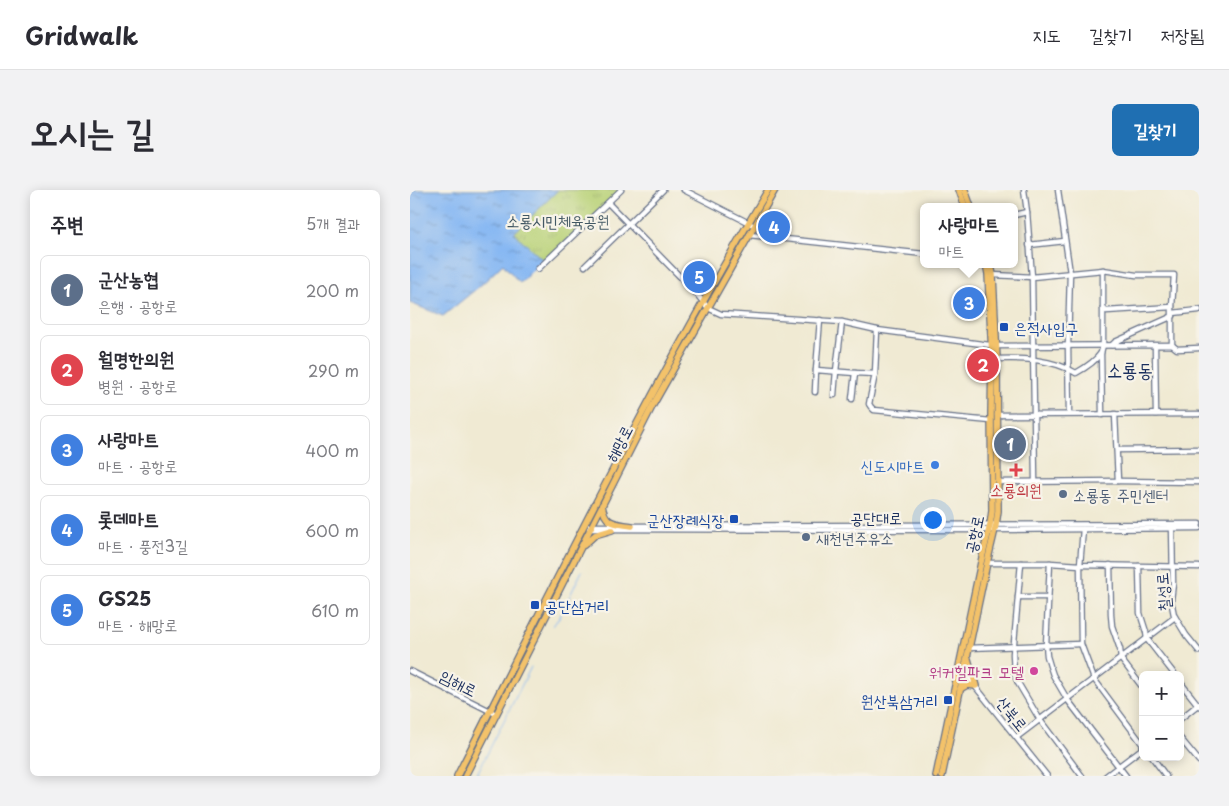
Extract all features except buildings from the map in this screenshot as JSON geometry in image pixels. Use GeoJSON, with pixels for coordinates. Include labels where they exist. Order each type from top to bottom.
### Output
{"type":"FeatureCollection","features":[{"type":"Feature","properties":{"kind":"main road","name":"해망로"},"geometry":{"type":"LineString","coordinates":[[457,776],[587,527],[647,402],[768,190]]}},
{"type":"Feature","properties":{"kind":"main road","name":"해망로"},"geometry":{"type":"LineString","coordinates":[[465,776],[580,550],[587,527],[602,505],[653,405],[775,190]]}},
{"type":"Feature","properties":{"kind":"main road"},"geometry":{"type":"LineString","coordinates":[[958,190],[963,203]]}},
{"type":"Feature","properties":{"kind":"main road"},"geometry":{"type":"LineString","coordinates":[[965,190],[970,203]]}},
{"type":"Feature","properties":{"kind":"main road","name":"공항로"},"geometry":{"type":"LineString","coordinates":[[936,776],[981,562],[998,511],[998,359],[994,345],[987,268]]}},
{"type":"Feature","properties":{"kind":"main road","name":"공항로"},"geometry":{"type":"LineString","coordinates":[[942,776],[987,563],[992,528],[991,421],[994,345],[992,268]]}},
{"type":"Feature","properties":{"kind":"main road"},"geometry":{"type":"LineString","coordinates":[[602,505],[605,517],[609,520],[632,526]]}},
{"type":"Feature","properties":{"kind":"main road"},"geometry":{"type":"LineString","coordinates":[[580,550],[595,535],[612,530]]}},
{"type":"Feature","properties":{"kind":"main road"},"geometry":{"type":"LineString","coordinates":[[960,689],[967,685],[976,686],[967,657]]}},
{"type":"Feature","properties":{"kind":"street"},"geometry":{"type":"LineString","coordinates":[[538,269],[622,190]]}},
{"type":"Feature","properties":{"kind":"street"},"geometry":{"type":"LineString","coordinates":[[585,266],[663,190]]}},
{"type":"Feature","properties":{"kind":"street"},"geometry":{"type":"LineString","coordinates":[[684,190],[754,226]]}},
{"type":"Feature","properties":{"kind":"street"},"geometry":{"type":"LineString","coordinates":[[1024,190],[1032,277],[1035,481]]}},
{"type":"Feature","properties":{"kind":"street"},"geometry":{"type":"LineString","coordinates":[[1058,190],[1070,273],[1069,414]]}},
{"type":"Feature","properties":{"kind":"street"},"geometry":{"type":"LineString","coordinates":[[608,203],[708,308],[721,314],[842,322],[877,330],[994,345],[1172,345],[1177,349],[1199,348]]}},
{"type":"Feature","properties":{"kind":"street"},"geometry":{"type":"LineString","coordinates":[[1018,214],[1027,212]]}},
{"type":"Feature","properties":{"kind":"street"},"geometry":{"type":"LineString","coordinates":[[749,235],[920,254]]}},
{"type":"Feature","properties":{"kind":"street"},"geometry":{"type":"LineString","coordinates":[[1030,245],[1065,241]]}},
{"type":"Feature","properties":{"kind":"street"},"geometry":{"type":"LineString","coordinates":[[1102,415],[1103,270]]}},
{"type":"Feature","properties":{"kind":"street"},"geometry":{"type":"LineString","coordinates":[[993,275],[1032,277],[1103,270],[1136,275],[1174,275],[1172,345]]}},
{"type":"Feature","properties":{"kind":"street"},"geometry":{"type":"LineString","coordinates":[[1103,308],[1106,310],[1173,312],[1199,310]]}},
{"type":"Feature","properties":{"kind":"street"},"geometry":{"type":"LineString","coordinates":[[1112,345],[1173,312]]}},
{"type":"Feature","properties":{"kind":"street"},"geometry":{"type":"LineString","coordinates":[[815,392],[820,320]]}},
{"type":"Feature","properties":{"kind":"street"},"geometry":{"type":"LineString","coordinates":[[834,395],[842,322]]}},
{"type":"Feature","properties":{"kind":"street"},"geometry":{"type":"LineString","coordinates":[[877,330],[875,374],[869,404],[874,410],[991,421]]}},
{"type":"Feature","properties":{"kind":"street"},"geometry":{"type":"LineString","coordinates":[[1155,346],[1156,414]]}},
{"type":"Feature","properties":{"kind":"street"},"geometry":{"type":"LineString","coordinates":[[998,359],[1033,359],[1052,363],[1076,373],[1090,365],[1101,353]]}},
{"type":"Feature","properties":{"kind":"street"},"geometry":{"type":"LineString","coordinates":[[816,370],[875,374]]}},
{"type":"Feature","properties":{"kind":"street"},"geometry":{"type":"LineString","coordinates":[[852,399],[854,373]]}},
{"type":"Feature","properties":{"kind":"street"},"geometry":{"type":"LineString","coordinates":[[1115,414],[1118,481]]}},
{"type":"Feature","properties":{"kind":"street"},"geometry":{"type":"LineString","coordinates":[[997,415],[1199,414]]}},
{"type":"Feature","properties":{"kind":"street"},"geometry":{"type":"LineString","coordinates":[[1117,450],[1199,450]]}},
{"type":"Feature","properties":{"kind":"street"},"geometry":{"type":"LineString","coordinates":[[998,482],[1199,482]]}},
{"type":"Feature","properties":{"kind":"street","name":"공단대로"},"geometry":{"type":"LineString","coordinates":[[587,527],[612,530],[992,528],[1199,524]]}},
{"type":"Feature","properties":{"kind":"street","name":"공단대로"},"geometry":{"type":"LineString","coordinates":[[1172,526],[1199,528]]}},
{"type":"Feature","properties":{"kind":"street","name":"칠성로"},"geometry":{"type":"LineString","coordinates":[[1172,526],[1173,584],[1171,600],[1176,617],[1186,635],[1199,651]]}},
{"type":"Feature","properties":{"kind":"street","name":"공단대로"},"geometry":{"type":"LineString","coordinates":[[587,527],[992,528]]}},
{"type":"Feature","properties":{"kind":"street"},"geometry":{"type":"LineString","coordinates":[[1083,527],[1080,565],[1080,644],[1094,679],[1139,741]]}},
{"type":"Feature","properties":{"kind":"street"},"geometry":{"type":"LineString","coordinates":[[987,563],[1199,567]]}},
{"type":"Feature","properties":{"kind":"street"},"geometry":{"type":"LineString","coordinates":[[1021,563],[1013,646],[1014,673],[1040,720],[1082,776]]}},
{"type":"Feature","properties":{"kind":"street"},"geometry":{"type":"LineString","coordinates":[[1050,563],[1046,645],[1047,656],[1053,675],[1067,699],[1126,776]]}},
{"type":"Feature","properties":{"kind":"street"},"geometry":{"type":"LineString","coordinates":[[1110,565],[1110,615],[1112,626],[1121,658],[1139,683]]}},
{"type":"Feature","properties":{"kind":"street"},"geometry":{"type":"LineString","coordinates":[[1140,566],[1140,613],[1147,639],[1172,671]]}},
{"type":"Feature","properties":{"kind":"street"},"geometry":{"type":"LineString","coordinates":[[1018,597],[1048,597]]}},
{"type":"Feature","properties":{"kind":"street"},"geometry":{"type":"LineString","coordinates":[[1017,737],[1176,617]]}},
{"type":"Feature","properties":{"kind":"street"},"geometry":{"type":"LineString","coordinates":[[969,648],[1080,644]]}},
{"type":"Feature","properties":{"kind":"street","name":"산북로"},"geometry":{"type":"LineString","coordinates":[[959,666],[1047,776]]}},
{"type":"Feature","properties":{"kind":"street","name":"임해로"},"geometry":{"type":"LineString","coordinates":[[410,671],[496,714]]}},
{"type":"Feature","properties":{"kind":"street"},"geometry":{"type":"LineString","coordinates":[[1184,687],[1199,705],[1184,716]]}},
{"type":"Feature","properties":{"kind":"street"},"geometry":{"type":"LineString","coordinates":[[1184,743],[1199,761]]}},
{"type":"Feature","properties":{"kind":"street"},"geometry":{"type":"LineString","coordinates":[[1106,776],[1139,750]]}},
{"type":"Feature","properties":{"kind":"street"},"geometry":{"type":"LineString","coordinates":[[1155,761],[1166,776]]}},
{"type":"Feature","properties":{"kind":"green space","name":"소룡시민체육공원"},"geometry":{"type":"Polygon","coordinates":[[[558,190],[621,190],[545,262],[513,234],[558,190]]]}},
{"type":"Feature","properties":{"kind":"water"},"geometry":{"type":"Polygon","coordinates":[[[410,190],[558,190],[514,233],[543,260],[520,283],[503,264],[443,316],[410,303],[410,190]]]}},
{"type":"Feature","properties":{"kind":"waterway"},"geometry":{"type":"LineString","coordinates":[[553,626],[560,616],[582,571]]}},
{"type":"Feature","properties":{"kind":"waterway"},"geometry":{"type":"LineString","coordinates":[[476,776],[531,667]]}},
{"type":"Feature","properties":{"kind":"place","name":"롯데마트"},"geometry":{"type":"Point","coordinates":[774,227]}},
{"type":"Feature","properties":{"kind":"place","name":"GS25"},"geometry":{"type":"Point","coordinates":[699,277]}},
{"type":"Feature","properties":{"kind":"place","name":"사랑마트"},"geometry":{"type":"Point","coordinates":[969,303]}},
{"type":"Feature","properties":{"kind":"place","name":"은적사입구"},"geometry":{"type":"Point","coordinates":[1004,327]}},
{"type":"Feature","properties":{"kind":"place","name":"월명한의원"},"geometry":{"type":"Point","coordinates":[983,365]}},
{"type":"Feature","properties":{"kind":"place","name":"군산농협"},"geometry":{"type":"Point","coordinates":[1010,444]}},
{"type":"Feature","properties":{"kind":"place","name":"신도시마트"},"geometry":{"type":"Point","coordinates":[935,465]}},
{"type":"Feature","properties":{"kind":"place","name":"소룡의원"},"geometry":{"type":"Point","coordinates":[1016,470]}},
{"type":"Feature","properties":{"kind":"place","name":"소룡동 주민센터"},"geometry":{"type":"Point","coordinates":[1063,494]}},
{"type":"Feature","properties":{"kind":"place","name":"군산장례식장"},"geometry":{"type":"Point","coordinates":[734,519]}},
{"type":"Feature","properties":{"kind":"place","name":"새천년주유소"},"geometry":{"type":"Point","coordinates":[806,537]}},
{"type":"Feature","properties":{"kind":"place","name":"공단삼거리"},"geometry":{"type":"Point","coordinates":[535,605]}},
{"type":"Feature","properties":{"kind":"place","name":"워커힐파크 모텔"},"geometry":{"type":"Point","coordinates":[1034,671]}},
{"type":"Feature","properties":{"kind":"place","name":"원산북삼거리"},"geometry":{"type":"Point","coordinates":[948,700]}},
{"type":"Feature","properties":{"kind":"district","name":"소룡동"},"geometry":{"type":"Point","coordinates":[1130,369]}}]}
